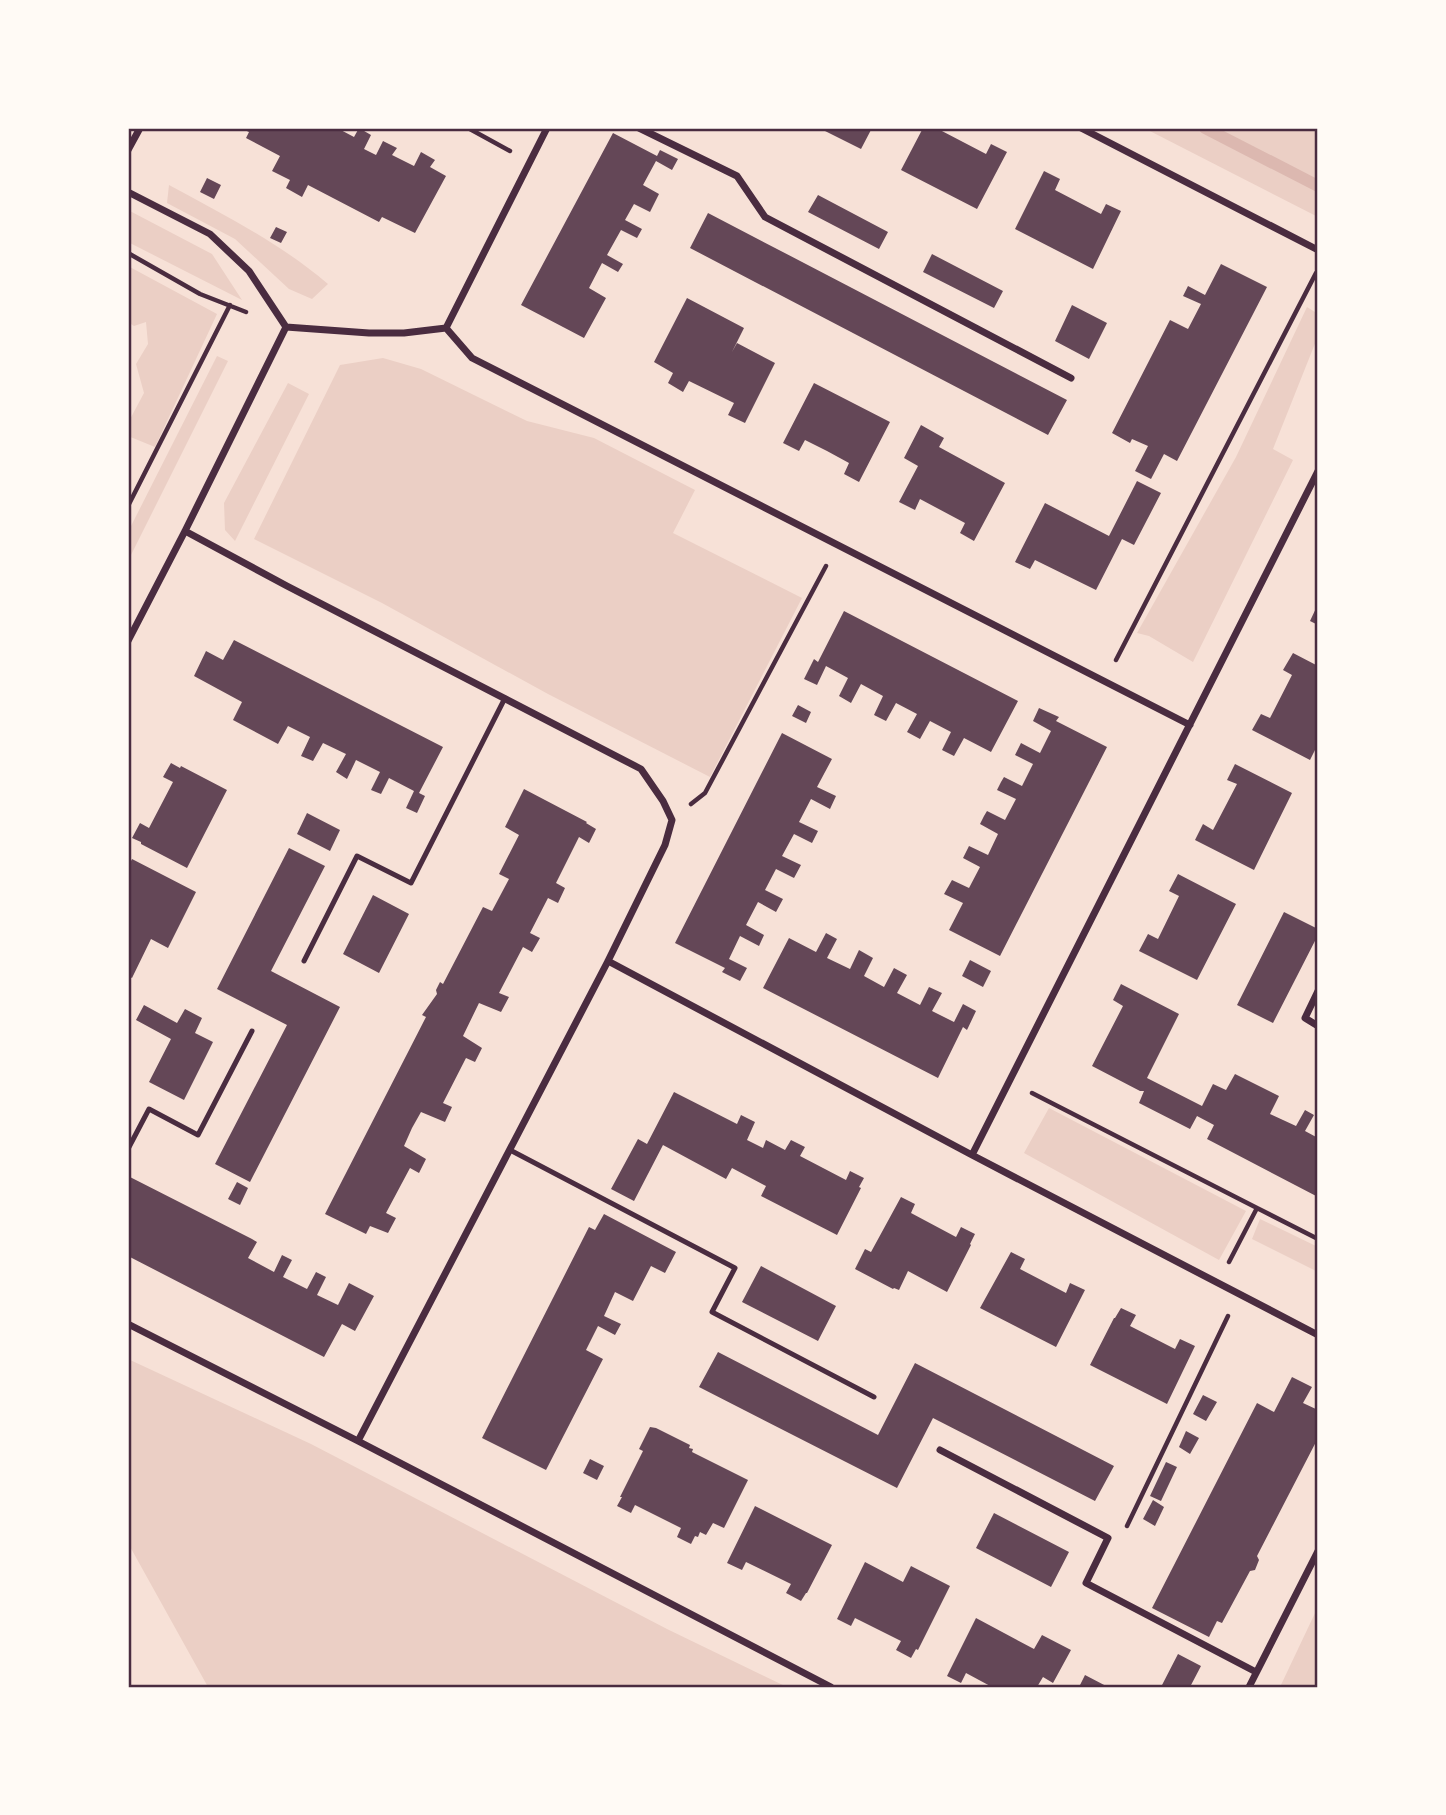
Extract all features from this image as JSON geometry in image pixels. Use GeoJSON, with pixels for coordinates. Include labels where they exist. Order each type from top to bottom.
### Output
{"type":"FeatureCollection","features":[{"type":"Feature","properties":{"kind":"street"},"geometry":{"type":"LineString","coordinates":[[128,150],[140,128]]}},
{"type":"Feature","properties":{"kind":"street"},"geometry":{"type":"LineString","coordinates":[[446,328],[547,128]]}},
{"type":"Feature","properties":{"kind":"street"},"geometry":{"type":"LineString","coordinates":[[639,128],[737,176],[765,217],[1071,378]]}},
{"type":"Feature","properties":{"kind":"street"},"geometry":{"type":"LineString","coordinates":[[1081,128],[1318,250]]}},
{"type":"Feature","properties":{"kind":"street"},"geometry":{"type":"LineString","coordinates":[[128,192],[210,234],[249,271],[286,327]]}},
{"type":"Feature","properties":{"kind":"street"},"geometry":{"type":"LineString","coordinates":[[286,327],[369,333],[404,333],[446,328]]}},
{"type":"Feature","properties":{"kind":"street"},"geometry":{"type":"LineString","coordinates":[[128,641],[286,327]]}},
{"type":"Feature","properties":{"kind":"street"},"geometry":{"type":"LineString","coordinates":[[446,328],[472,358],[1190,725]]}},
{"type":"Feature","properties":{"kind":"street"},"geometry":{"type":"LineString","coordinates":[[972,1155],[1318,471]]}},
{"type":"Feature","properties":{"kind":"street"},"geometry":{"type":"LineString","coordinates":[[185,531],[641,769],[663,801],[672,820],[665,845],[608,961],[358,1441]]}},
{"type":"Feature","properties":{"kind":"street"},"geometry":{"type":"LineString","coordinates":[[608,961],[1318,1335]]}},
{"type":"Feature","properties":{"kind":"street"},"geometry":{"type":"LineString","coordinates":[[1318,991],[1305,1018],[1318,1026]]}},
{"type":"Feature","properties":{"kind":"street"},"geometry":{"type":"LineString","coordinates":[[128,1324],[831,1687]]}},
{"type":"Feature","properties":{"kind":"street"},"geometry":{"type":"LineString","coordinates":[[940,1450],[1108,1538],[1086,1583],[1256,1672]]}},
{"type":"Feature","properties":{"kind":"street"},"geometry":{"type":"LineString","coordinates":[[1249,1687],[1318,1551]]}},
{"type":"Feature","properties":{"kind":"lane"},"geometry":{"type":"LineString","coordinates":[[304,961],[357,856],[411,883],[505,698]]}},
{"type":"Feature","properties":{"kind":"lane"},"geometry":{"type":"LineString","coordinates":[[128,1149],[149,1109],[198,1135],[252,1031]]}},
{"type":"Feature","properties":{"kind":"lane"},"geometry":{"type":"LineString","coordinates":[[510,1150],[735,1268],[712,1312],[874,1397]]}},
{"type":"Feature","properties":{"kind":"path"},"geometry":{"type":"LineString","coordinates":[[468,128],[529,161]]}},
{"type":"Feature","properties":{"kind":"path"},"geometry":{"type":"LineString","coordinates":[[128,253],[200,293],[286,327]]}},
{"type":"Feature","properties":{"kind":"path"},"geometry":{"type":"LineString","coordinates":[[1105,682],[1318,269]]}},
{"type":"Feature","properties":{"kind":"path"},"geometry":{"type":"LineString","coordinates":[[128,506],[230,306]]}},
{"type":"Feature","properties":{"kind":"path"},"geometry":{"type":"LineString","coordinates":[[672,820],[705,793],[837,545]]}},
{"type":"Feature","properties":{"kind":"path"},"geometry":{"type":"LineString","coordinates":[[1010,1081],[1318,1239]]}},
{"type":"Feature","properties":{"kind":"path"},"geometry":{"type":"LineString","coordinates":[[1218,1283],[1257,1208]]}},
{"type":"Feature","properties":{"kind":"path"},"geometry":{"type":"LineString","coordinates":[[1108,1538],[1125,1529],[1239,1293]]}},
{"type":"Feature","properties":{"kind":"shaded area"},"geometry":{"type":"Polygon","coordinates":[[[1144,128],[1318,128],[1318,217],[1144,128]]]}},
{"type":"Feature","properties":{"kind":"shaded area"},"geometry":{"type":"Polygon","coordinates":[[[169,185],[271,243],[328,284],[312,299],[289,289],[235,239],[167,203],[169,185]]]}},
{"type":"Feature","properties":{"kind":"shaded area"},"geometry":{"type":"Polygon","coordinates":[[[128,210],[212,254],[242,300],[128,242],[128,210]]]}},
{"type":"Feature","properties":{"kind":"shaded area"},"geometry":{"type":"Polygon","coordinates":[[[128,266],[217,314],[155,447],[128,436],[128,423],[144,393],[136,364],[148,344],[146,322],[134,326],[128,322],[128,266]]]}},
{"type":"Feature","properties":{"kind":"shaded area"},"geometry":{"type":"Polygon","coordinates":[[[1307,307],[1318,314],[1318,336],[1273,449],[1293,460],[1193,662],[1149,636],[1137,633],[1236,457],[1307,307]]]}},
{"type":"Feature","properties":{"kind":"shaded area"},"geometry":{"type":"Polygon","coordinates":[[[217,356],[228,361],[131,555],[128,553],[128,532],[217,356]]]}},
{"type":"Feature","properties":{"kind":"shaded area"},"geometry":{"type":"Polygon","coordinates":[[[383,358],[421,369],[527,421],[594,438],[695,490],[673,533],[802,598],[710,777],[548,694],[382,603],[254,539],[340,365],[383,358]]]}},
{"type":"Feature","properties":{"kind":"shaded area"},"geometry":{"type":"Polygon","coordinates":[[[288,383],[309,394],[235,541],[225,530],[224,503],[288,383]]]}},
{"type":"Feature","properties":{"kind":"shaded area"},"geometry":{"type":"Polygon","coordinates":[[[1049,1108],[1246,1211],[1219,1260],[1024,1153],[1049,1108]]]}},
{"type":"Feature","properties":{"kind":"shaded area"},"geometry":{"type":"Polygon","coordinates":[[[1260,1219],[1318,1247],[1318,1272],[1252,1239],[1260,1219]]]}},
{"type":"Feature","properties":{"kind":"shaded area"},"geometry":{"type":"Polygon","coordinates":[[[128,1359],[311,1444],[667,1629],[787,1687],[208,1687],[128,1543],[128,1359]]]}},
{"type":"Feature","properties":{"kind":"shaded area"},"geometry":{"type":"Polygon","coordinates":[[[1318,1608],[1318,1687],[1280,1687],[1316,1611],[1318,1608]]]}},
{"type":"Feature","properties":{"kind":"building"},"geometry":{"type":"Polygon","coordinates":[[[240,128],[337,128],[354,137],[359,128],[371,135],[364,149],[376,155],[383,141],[397,148],[392,155],[414,166],[421,152],[435,160],[430,167],[446,176],[415,233],[382,217],[379,222],[308,185],[302,197],[286,188],[290,180],[272,171],[280,156],[246,138],[249,132],[240,128]]]}},
{"type":"Feature","properties":{"kind":"building"},"geometry":{"type":"Polygon","coordinates":[[[819,128],[872,128],[861,149],[819,128]]]}},
{"type":"Feature","properties":{"kind":"building"},"geometry":{"type":"Polygon","coordinates":[[[923,128],[942,128],[940,130],[986,154],[991,144],[1007,152],[977,209],[901,170],[923,128]]]}},
{"type":"Feature","properties":{"kind":"building"},"geometry":{"type":"Polygon","coordinates":[[[613,133],[657,156],[660,150],[678,159],[672,170],[656,161],[643,185],[659,194],[650,212],[634,204],[625,220],[642,229],[637,238],[621,230],[607,255],[623,264],[618,272],[602,263],[589,288],[606,298],[584,338],[521,305],[613,133]]]}},
{"type":"Feature","properties":{"kind":"building"},"geometry":{"type":"Polygon","coordinates":[[[1044,171],[1060,179],[1055,190],[1101,214],[1106,204],[1121,211],[1093,269],[1015,229],[1044,171]]]}},
{"type":"Feature","properties":{"kind":"building"},"geometry":{"type":"Polygon","coordinates":[[[207,178],[221,185],[214,199],[200,192],[207,178]]]}},
{"type":"Feature","properties":{"kind":"building"},"geometry":{"type":"Polygon","coordinates":[[[818,195],[888,232],[879,249],[808,212],[818,195]]]}},
{"type":"Feature","properties":{"kind":"building"},"geometry":{"type":"Polygon","coordinates":[[[708,213],[1067,400],[1048,435],[690,248],[708,213]]]}},
{"type":"Feature","properties":{"kind":"building"},"geometry":{"type":"Polygon","coordinates":[[[276,227],[287,232],[281,243],[270,238],[276,227]]]}},
{"type":"Feature","properties":{"kind":"building"},"geometry":{"type":"Polygon","coordinates":[[[932,254],[1003,291],[994,308],[923,272],[932,254]]]}},
{"type":"Feature","properties":{"kind":"building"},"geometry":{"type":"Polygon","coordinates":[[[1221,264],[1267,287],[1177,461],[1164,454],[1151,479],[1135,471],[1148,446],[1132,439],[1130,443],[1112,433],[1170,320],[1188,329],[1201,304],[1183,296],[1188,286],[1205,295],[1221,264]]]}},
{"type":"Feature","properties":{"kind":"building"},"geometry":{"type":"Polygon","coordinates":[[[687,298],[744,328],[732,352],[737,343],[775,363],[745,423],[728,415],[734,403],[689,381],[683,392],[668,383],[673,373],[654,362],[687,298]]]}},
{"type":"Feature","properties":{"kind":"building"},"geometry":{"type":"Polygon","coordinates":[[[1072,305],[1107,323],[1089,359],[1055,341],[1072,305]]]}},
{"type":"Feature","properties":{"kind":"building"},"geometry":{"type":"Polygon","coordinates":[[[814,383],[890,422],[859,482],[844,474],[849,463],[827,451],[805,440],[799,451],[783,443],[814,383]]]}},
{"type":"Feature","properties":{"kind":"building"},"geometry":{"type":"Polygon","coordinates":[[[921,425],[944,438],[939,447],[1005,483],[974,541],[960,533],[965,523],[920,499],[915,510],[899,502],[918,466],[904,458],[921,425]]]}},
{"type":"Feature","properties":{"kind":"building"},"geometry":{"type":"Polygon","coordinates":[[[1137,481],[1161,493],[1134,545],[1122,539],[1096,590],[1035,560],[1030,569],[1015,562],[1045,503],[1109,536],[1137,481]]]}},
{"type":"Feature","properties":{"kind":"building"},"geometry":{"type":"Polygon","coordinates":[[[1318,604],[1318,625],[1310,621],[1318,604]]]}},
{"type":"Feature","properties":{"kind":"building"},"geometry":{"type":"Polygon","coordinates":[[[844,611],[1018,701],[991,752],[964,738],[954,756],[942,750],[951,732],[930,721],[920,739],[907,732],[917,714],[896,703],[886,721],[874,715],[883,696],[861,684],[851,703],[839,696],[848,678],[826,666],[817,685],[804,679],[814,659],[818,662],[844,611]]]}},
{"type":"Feature","properties":{"kind":"building"},"geometry":{"type":"Polygon","coordinates":[[[234,640],[443,747],[419,793],[425,796],[417,813],[406,808],[414,791],[389,778],[381,794],[371,790],[380,772],[356,760],[347,779],[336,772],[346,754],[323,743],[313,761],[301,756],[310,737],[288,726],[278,744],[233,720],[242,702],[194,676],[206,651],[223,660],[234,640]]]}},
{"type":"Feature","properties":{"kind":"building"},"geometry":{"type":"Polygon","coordinates":[[[1293,653],[1318,666],[1318,744],[1310,760],[1252,730],[1261,714],[1270,718],[1292,675],[1283,670],[1293,653]]]}},
{"type":"Feature","properties":{"kind":"building"},"geometry":{"type":"Polygon","coordinates":[[[798,705],[811,712],[806,723],[792,716],[798,705]]]}},
{"type":"Feature","properties":{"kind":"building"},"geometry":{"type":"Polygon","coordinates":[[[1039,708],[1059,717],[1056,721],[1107,747],[1000,956],[949,930],[963,903],[944,894],[952,880],[969,888],[980,867],[963,858],[969,846],[988,855],[998,834],[980,824],[987,811],[1005,820],[1016,799],[997,790],[1001,782],[1004,777],[1022,786],[1033,764],[1015,755],[1021,743],[1040,753],[1051,731],[1033,721],[1039,708]]]}},
{"type":"Feature","properties":{"kind":"building"},"geometry":{"type":"Polygon","coordinates":[[[782,733],[832,759],[817,787],[836,796],[830,809],[811,799],[799,822],[818,831],[812,843],[794,834],[782,856],[801,865],[794,878],[776,869],[765,890],[783,899],[776,912],[758,902],[746,925],[764,935],[759,946],[740,936],[729,959],[747,968],[740,981],[722,972],[725,968],[675,943],[782,733]]]}},
{"type":"Feature","properties":{"kind":"building"},"geometry":{"type":"Polygon","coordinates":[[[171,763],[227,790],[187,868],[132,838],[140,823],[149,828],[173,782],[163,777],[171,763]]]}},
{"type":"Feature","properties":{"kind":"building"},"geometry":{"type":"Polygon","coordinates":[[[1235,764],[1292,793],[1254,870],[1195,840],[1203,824],[1213,830],[1237,784],[1227,780],[1235,764]]]}},
{"type":"Feature","properties":{"kind":"building"},"geometry":{"type":"Polygon","coordinates":[[[524,789],[596,829],[589,843],[579,837],[556,883],[565,888],[558,903],[548,898],[530,933],[540,938],[532,952],[523,947],[499,993],[509,997],[501,1012],[479,1003],[463,1036],[482,1048],[475,1062],[466,1058],[443,1103],[452,1107],[445,1122],[421,1112],[412,1128],[404,1146],[426,1159],[419,1173],[410,1168],[386,1213],[396,1218],[388,1233],[370,1226],[366,1234],[325,1214],[426,1017],[422,1015],[437,994],[440,982],[443,984],[483,907],[492,911],[509,879],[499,874],[519,835],[505,827],[524,789]]]}},
{"type":"Feature","properties":{"kind":"building"},"geometry":{"type":"Polygon","coordinates":[[[307,813],[340,830],[330,851],[297,834],[307,813]]]}},
{"type":"Feature","properties":{"kind":"building"},"geometry":{"type":"Polygon","coordinates":[[[289,848],[325,866],[271,971],[340,1007],[250,1182],[215,1164],[287,1025],[217,989],[289,848]]]}},
{"type":"Feature","properties":{"kind":"building"},"geometry":{"type":"Polygon","coordinates":[[[132,859],[196,892],[168,948],[151,939],[132,978],[128,976],[128,867],[132,859]]]}},
{"type":"Feature","properties":{"kind":"building"},"geometry":{"type":"Polygon","coordinates":[[[1178,874],[1236,904],[1197,980],[1139,951],[1148,934],[1158,939],[1179,896],[1169,891],[1178,874]]]}},
{"type":"Feature","properties":{"kind":"building"},"geometry":{"type":"Polygon","coordinates":[[[373,895],[409,914],[379,973],[343,954],[373,895]]]}},
{"type":"Feature","properties":{"kind":"building"},"geometry":{"type":"Polygon","coordinates":[[[1284,912],[1318,929],[1318,935],[1273,1023],[1237,1005],[1284,912]]]}},
{"type":"Feature","properties":{"kind":"building"},"geometry":{"type":"Polygon","coordinates":[[[826,933],[837,939],[827,958],[850,969],[859,950],[873,958],[864,976],[884,987],[894,968],[907,975],[897,993],[920,1005],[929,987],[942,993],[932,1011],[954,1022],[963,1004],[976,1011],[967,1030],[963,1027],[938,1078],[763,988],[789,938],[816,952],[826,933]]]}},
{"type":"Feature","properties":{"kind":"building"},"geometry":{"type":"Polygon","coordinates":[[[970,960],[991,971],[983,987],[962,976],[970,960]]]}},
{"type":"Feature","properties":{"kind":"building"},"geometry":{"type":"Polygon","coordinates":[[[1121,984],[1179,1014],[1147,1078],[1202,1106],[1213,1084],[1226,1090],[1235,1074],[1279,1096],[1270,1114],[1296,1126],[1305,1110],[1314,1115],[1305,1131],[1318,1138],[1318,1197],[1207,1139],[1214,1125],[1197,1116],[1190,1129],[1139,1103],[1144,1091],[1092,1066],[1123,1006],[1113,1000],[1121,984]]]}},
{"type":"Feature","properties":{"kind":"building"},"geometry":{"type":"Polygon","coordinates":[[[144,1005],[177,1023],[185,1009],[202,1018],[195,1033],[213,1042],[184,1100],[149,1082],[171,1039],[136,1020],[144,1005]]]}},
{"type":"Feature","properties":{"kind":"building"},"geometry":{"type":"Polygon","coordinates":[[[674,1092],[737,1124],[741,1115],[755,1122],[747,1140],[763,1148],[766,1140],[785,1150],[791,1140],[805,1147],[800,1156],[846,1180],[850,1171],[864,1178],[837,1235],[761,1196],[766,1186],[732,1168],[726,1179],[663,1145],[634,1201],[611,1189],[638,1139],[647,1144],[674,1092]]]}},
{"type":"Feature","properties":{"kind":"building"},"geometry":{"type":"Polygon","coordinates":[[[128,1176],[257,1242],[248,1258],[274,1272],[282,1255],[292,1260],[283,1277],[307,1289],[316,1272],[326,1277],[317,1295],[338,1305],[349,1283],[374,1296],[355,1331],[342,1324],[324,1357],[128,1256],[128,1176]]]}},
{"type":"Feature","properties":{"kind":"building"},"geometry":{"type":"Polygon","coordinates":[[[237,1182],[248,1188],[240,1205],[228,1199],[237,1182]]]}},
{"type":"Feature","properties":{"kind":"building"},"geometry":{"type":"Polygon","coordinates":[[[901,1197],[915,1204],[911,1213],[956,1237],[961,1227],[975,1234],[947,1292],[908,1271],[899,1290],[855,1269],[865,1249],[871,1252],[901,1197]]]}},
{"type":"Feature","properties":{"kind":"building"},"geometry":{"type":"Polygon","coordinates":[[[604,1214],[676,1252],[665,1273],[651,1266],[633,1301],[615,1292],[604,1316],[621,1324],[615,1335],[598,1326],[586,1350],[603,1359],[546,1470],[482,1438],[589,1227],[595,1230],[604,1214]]]}},
{"type":"Feature","properties":{"kind":"building"},"geometry":{"type":"Polygon","coordinates":[[[1011,1252],[1025,1259],[1020,1269],[1066,1293],[1070,1283],[1085,1290],[1056,1347],[980,1308],[1011,1252]]]}},
{"type":"Feature","properties":{"kind":"building"},"geometry":{"type":"Polygon","coordinates":[[[761,1266],[836,1306],[818,1341],[742,1302],[761,1266]]]}},
{"type":"Feature","properties":{"kind":"building"},"geometry":{"type":"Polygon","coordinates":[[[1121,1308],[1136,1315],[1130,1326],[1175,1349],[1180,1339],[1195,1346],[1167,1404],[1090,1365],[1121,1308]]]}},
{"type":"Feature","properties":{"kind":"building"},"geometry":{"type":"Polygon","coordinates":[[[718,1352],[878,1435],[915,1363],[1114,1466],[1095,1501],[933,1418],[897,1488],[699,1387],[718,1352]]]}},
{"type":"Feature","properties":{"kind":"building"},"geometry":{"type":"Polygon","coordinates":[[[1292,1377],[1312,1387],[1303,1403],[1318,1410],[1318,1438],[1257,1556],[1259,1560],[1255,1570],[1250,1571],[1222,1623],[1217,1621],[1209,1637],[1152,1608],[1257,1403],[1274,1412],[1292,1377]]]}},
{"type":"Feature","properties":{"kind":"building"},"geometry":{"type":"Polygon","coordinates":[[[1203,1395],[1217,1402],[1206,1421],[1193,1414],[1203,1395]]]}},
{"type":"Feature","properties":{"kind":"building"},"geometry":{"type":"Polygon","coordinates":[[[650,1427],[690,1445],[692,1452],[748,1480],[724,1528],[713,1523],[706,1535],[700,1532],[691,1544],[677,1537],[681,1528],[635,1505],[631,1513],[617,1506],[643,1451],[639,1449],[650,1427]]]}},
{"type":"Feature","properties":{"kind":"building"},"geometry":{"type":"Polygon","coordinates":[[[1186,1431],[1199,1438],[1190,1454],[1179,1447],[1186,1431]]]}},
{"type":"Feature","properties":{"kind":"building"},"geometry":{"type":"Polygon","coordinates":[[[590,1459],[604,1466],[597,1480],[583,1473],[590,1459]]]}},
{"type":"Feature","properties":{"kind":"building"},"geometry":{"type":"Polygon","coordinates":[[[1166,1462],[1177,1467],[1161,1501],[1150,1496],[1166,1462]]]}},
{"type":"Feature","properties":{"kind":"building"},"geometry":{"type":"Polygon","coordinates":[[[1153,1500],[1164,1507],[1155,1526],[1143,1519],[1153,1500]]]}},
{"type":"Feature","properties":{"kind":"building"},"geometry":{"type":"Polygon","coordinates":[[[755,1506],[832,1545],[801,1601],[786,1593],[791,1584],[746,1562],[742,1570],[727,1563],[755,1506]]]}},
{"type":"Feature","properties":{"kind":"building"},"geometry":{"type":"Polygon","coordinates":[[[994,1513],[1069,1552],[1051,1587],[976,1548],[994,1513]]]}},
{"type":"Feature","properties":{"kind":"building"},"geometry":{"type":"Polygon","coordinates":[[[865,1562],[903,1582],[911,1566],[950,1586],[918,1650],[916,1649],[911,1658],[896,1650],[901,1641],[855,1618],[851,1626],[837,1619],[865,1562]]]}},
{"type":"Feature","properties":{"kind":"building"},"geometry":{"type":"Polygon","coordinates":[[[976,1618],[1034,1649],[1042,1635],[1071,1650],[1053,1683],[1043,1677],[1037,1687],[992,1687],[966,1673],[961,1683],[947,1676],[976,1618]]]}},
{"type":"Feature","properties":{"kind":"building"},"geometry":{"type":"Polygon","coordinates":[[[1178,1654],[1201,1666],[1190,1687],[1161,1687],[1178,1654]]]}},
{"type":"Feature","properties":{"kind":"building"},"geometry":{"type":"Polygon","coordinates":[[[1085,1675],[1108,1687],[1079,1687],[1085,1675]]]}},
{"type":"Feature","properties":{"kind":"waterway"},"geometry":{"type":"LineString","coordinates":[[1205,128],[1318,186]]}}]}
